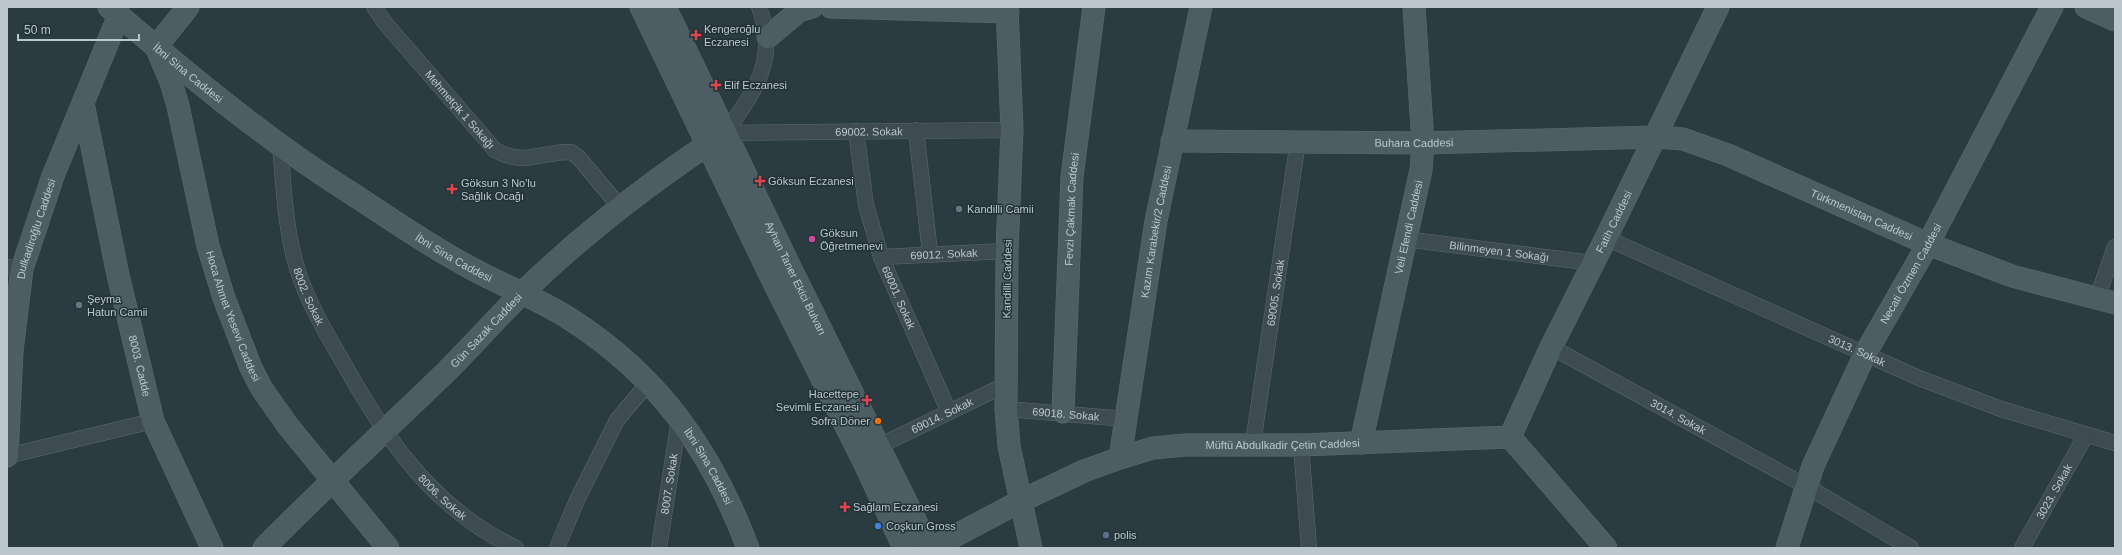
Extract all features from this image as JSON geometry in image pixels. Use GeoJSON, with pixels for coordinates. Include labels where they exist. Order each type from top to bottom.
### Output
{"type":"FeatureCollection","features":[{"type":"Feature","properties":{"kind":"street"},"geometry":{"type":"LineString","coordinates":[[156,47],[188,7]]}},
{"type":"Feature","properties":{"kind":"street","name":"Mehmetçik 1 Sokağı"},"geometry":{"type":"LineString","coordinates":[[374,7],[388,27],[495,150],[513,159],[526,159],[551,153],[572,152],[579,158],[620,207]]}},
{"type":"Feature","properties":{"kind":"street","name":"Ayhan Taner Ekici Bulvarı"},"geometry":{"type":"LineString","coordinates":[[641,7],[904,548]]}},
{"type":"Feature","properties":{"kind":"street","name":"Ayhan Taner Ekici Bulvarı"},"geometry":{"type":"LineString","coordinates":[[665,7],[790,268],[931,548]]}},
{"type":"Feature","properties":{"kind":"street"},"geometry":{"type":"LineString","coordinates":[[725,132],[754,90],[764,65],[768,36],[759,7]]}},
{"type":"Feature","properties":{"kind":"street"},"geometry":{"type":"LineString","coordinates":[[830,7],[1008,10]]}},
{"type":"Feature","properties":{"kind":"street","name":"Fevzi Çakmak Caddesi"},"geometry":{"type":"LineString","coordinates":[[1063,412],[1072,177],[1094,7]]}},
{"type":"Feature","properties":{"kind":"street","name":"Kazım Karabekir/2 Caddesi"},"geometry":{"type":"LineString","coordinates":[[1120,458],[1156,221],[1201,7]]}},
{"type":"Feature","properties":{"kind":"street","name":"Veli Efendi Caddesi"},"geometry":{"type":"LineString","coordinates":[[1361,443],[1421,170],[1423,143],[1414,7]]}},
{"type":"Feature","properties":{"kind":"street","name":"Fatih Caddesi"},"geometry":{"type":"LineString","coordinates":[[1510,437],[1551,347],[1592,263],[1606,238],[1718,7]]}},
{"type":"Feature","properties":{"kind":"street","name":"Necati Özmen Caddesi"},"geometry":{"type":"LineString","coordinates":[[1787,548],[1813,466],[1865,354],[1928,244],[2052,7]]}},
{"type":"Feature","properties":{"kind":"street"},"geometry":{"type":"LineString","coordinates":[[2086,7],[2115,20]]}},
{"type":"Feature","properties":{"kind":"street"},"geometry":{"type":"LineString","coordinates":[[768,36],[803,8]]}},
{"type":"Feature","properties":{"kind":"street","name":"Kandilli Caddesi"},"geometry":{"type":"LineString","coordinates":[[1008,10],[1012,130],[1007,251],[1006,409],[1009,446],[1031,548]]}},
{"type":"Feature","properties":{"kind":"street","name":"İbni Sina Caddesi"},"geometry":{"type":"LineString","coordinates":[[114,11],[156,47],[280,145],[304,162],[465,265],[523,293],[569,318],[600,340],[660,393],[716,474],[748,548]]}},
{"type":"Feature","properties":{"kind":"street","name":"Dulkadiroğlu Caddesi"},"geometry":{"type":"LineString","coordinates":[[7,456],[15,268],[83,103],[114,11]]}},
{"type":"Feature","properties":{"kind":"street","name":"Hoca Ahmet Yesevi Caddesi"},"geometry":{"type":"LineString","coordinates":[[156,47],[171,82],[178,106],[208,246],[224,298],[251,368],[273,406],[331,480],[388,548]]}},
{"type":"Feature","properties":{"kind":"street","name":"8003. Cadde"},"geometry":{"type":"LineString","coordinates":[[83,103],[118,275],[153,421],[212,548]]}},
{"type":"Feature","properties":{"kind":"street"},"geometry":{"type":"LineString","coordinates":[[916,130],[930,253]]}},
{"type":"Feature","properties":{"kind":"street","name":"69002. Sokak"},"geometry":{"type":"LineString","coordinates":[[725,132],[1012,130]]}},
{"type":"Feature","properties":{"kind":"street","name":"69001. Sokak"},"geometry":{"type":"LineString","coordinates":[[856,131],[866,205],[881,257],[949,412]]}},
{"type":"Feature","properties":{"kind":"street","name":"Gün Sazak Caddesi"},"geometry":{"type":"LineString","coordinates":[[264,548],[331,480],[446,371],[523,293],[620,207],[725,132]]}},
{"type":"Feature","properties":{"kind":"street","name":"Buhara Caddesi"},"geometry":{"type":"LineString","coordinates":[[1172,141],[1423,143],[1655,137]]}},
{"type":"Feature","properties":{"kind":"street","name":"Türkmenistan Caddesi"},"geometry":{"type":"LineString","coordinates":[[1655,137],[1683,139],[1728,155],[1928,244],[2012,276],[2106,301]]}},
{"type":"Feature","properties":{"kind":"street","name":"69005. Sokak"},"geometry":{"type":"LineString","coordinates":[[1253,443],[1298,141]]}},
{"type":"Feature","properties":{"kind":"street","name":"8002. Sokak"},"geometry":{"type":"LineString","coordinates":[[280,145],[288,223],[299,275],[333,346],[384,430]]}},
{"type":"Feature","properties":{"kind":"street","name":"3013. Sokak"},"geometry":{"type":"LineString","coordinates":[[1606,238],[1865,354],[1970,398],[2115,443]]}},
{"type":"Feature","properties":{"kind":"street","name":"Bilinmeyen 1 Sokağı"},"geometry":{"type":"LineString","coordinates":[[1405,240],[1592,263]]}},
{"type":"Feature","properties":{"kind":"street"},"geometry":{"type":"LineString","coordinates":[[2106,301],[2115,247]]}},
{"type":"Feature","properties":{"kind":"street","name":"69012. Sokak"},"geometry":{"type":"LineString","coordinates":[[881,257],[930,253],[1007,251]]}},
{"type":"Feature","properties":{"kind":"street","name":"3014. Sokak"},"geometry":{"type":"LineString","coordinates":[[1551,347],[1806,486]]}},
{"type":"Feature","properties":{"kind":"street"},"geometry":{"type":"LineString","coordinates":[[557,548],[577,500],[617,420],[649,382]]}},
{"type":"Feature","properties":{"kind":"street","name":"69014. Sokak"},"geometry":{"type":"LineString","coordinates":[[879,446],[1005,385]]}},
{"type":"Feature","properties":{"kind":"street","name":"69018. Sokak"},"geometry":{"type":"LineString","coordinates":[[1006,409],[1063,412],[1126,419]]}},
{"type":"Feature","properties":{"kind":"street","name":"8007. Sokak"},"geometry":{"type":"LineString","coordinates":[[659,548],[679,420]]}},
{"type":"Feature","properties":{"kind":"street"},"geometry":{"type":"LineString","coordinates":[[7,456],[153,421]]}},
{"type":"Feature","properties":{"kind":"street","name":"8006. Sokak"},"geometry":{"type":"LineString","coordinates":[[384,430],[432,490],[449,507],[482,531],[516,548]]}},
{"type":"Feature","properties":{"kind":"street","name":"3023. Sokak"},"geometry":{"type":"LineString","coordinates":[[2022,548],[2086,435]]}},
{"type":"Feature","properties":{"kind":"street"},"geometry":{"type":"LineString","coordinates":[[1510,437],[1606,548]]}},
{"type":"Feature","properties":{"kind":"street","name":"Müftü Abdulkadir Çetin Caddesi"},"geometry":{"type":"LineString","coordinates":[[931,548],[1021,500],[1084,471],[1153,448],[1185,445],[1253,443],[1302,445],[1510,437]]}},
{"type":"Feature","properties":{"kind":"street"},"geometry":{"type":"LineString","coordinates":[[1302,445],[1310,548]]}},
{"type":"Feature","properties":{"kind":"street"},"geometry":{"type":"LineString","coordinates":[[1806,486],[1911,548]]}},
{"type":"Feature","properties":{"kind":"place","name":"Kengeroğlu Eczanesi"},"geometry":{"type":"Point","coordinates":[696,35]}},
{"type":"Feature","properties":{"kind":"place","name":"Elif Eczanesi"},"geometry":{"type":"Point","coordinates":[716,85]}},
{"type":"Feature","properties":{"kind":"place","name":"Göksun Eczanesi"},"geometry":{"type":"Point","coordinates":[760,181]}},
{"type":"Feature","properties":{"kind":"place","name":"Göksun 3 No'lu Sağlık Ocağı"},"geometry":{"type":"Point","coordinates":[452,189]}},
{"type":"Feature","properties":{"kind":"place","name":"Kandilli Camii"},"geometry":{"type":"Point","coordinates":[959,209]}},
{"type":"Feature","properties":{"kind":"place","name":"Göksun Öğretmenevi"},"geometry":{"type":"Point","coordinates":[812,239]}},
{"type":"Feature","properties":{"kind":"place","name":"Şeyma Hatun Camii"},"geometry":{"type":"Point","coordinates":[79,305]}},
{"type":"Feature","properties":{"kind":"place","name":"Hacettepe Sevimli Eczanesi"},"geometry":{"type":"Point","coordinates":[867,400]}},
{"type":"Feature","properties":{"kind":"place","name":"Sofra Döner"},"geometry":{"type":"Point","coordinates":[878,421]}},
{"type":"Feature","properties":{"kind":"place","name":"Sağlam Eczanesi"},"geometry":{"type":"Point","coordinates":[845,507]}},
{"type":"Feature","properties":{"kind":"place","name":"Coşkun Gross"},"geometry":{"type":"Point","coordinates":[878,526]}},
{"type":"Feature","properties":{"kind":"place","name":"polis"},"geometry":{"type":"Point","coordinates":[1106,535]}}]}
